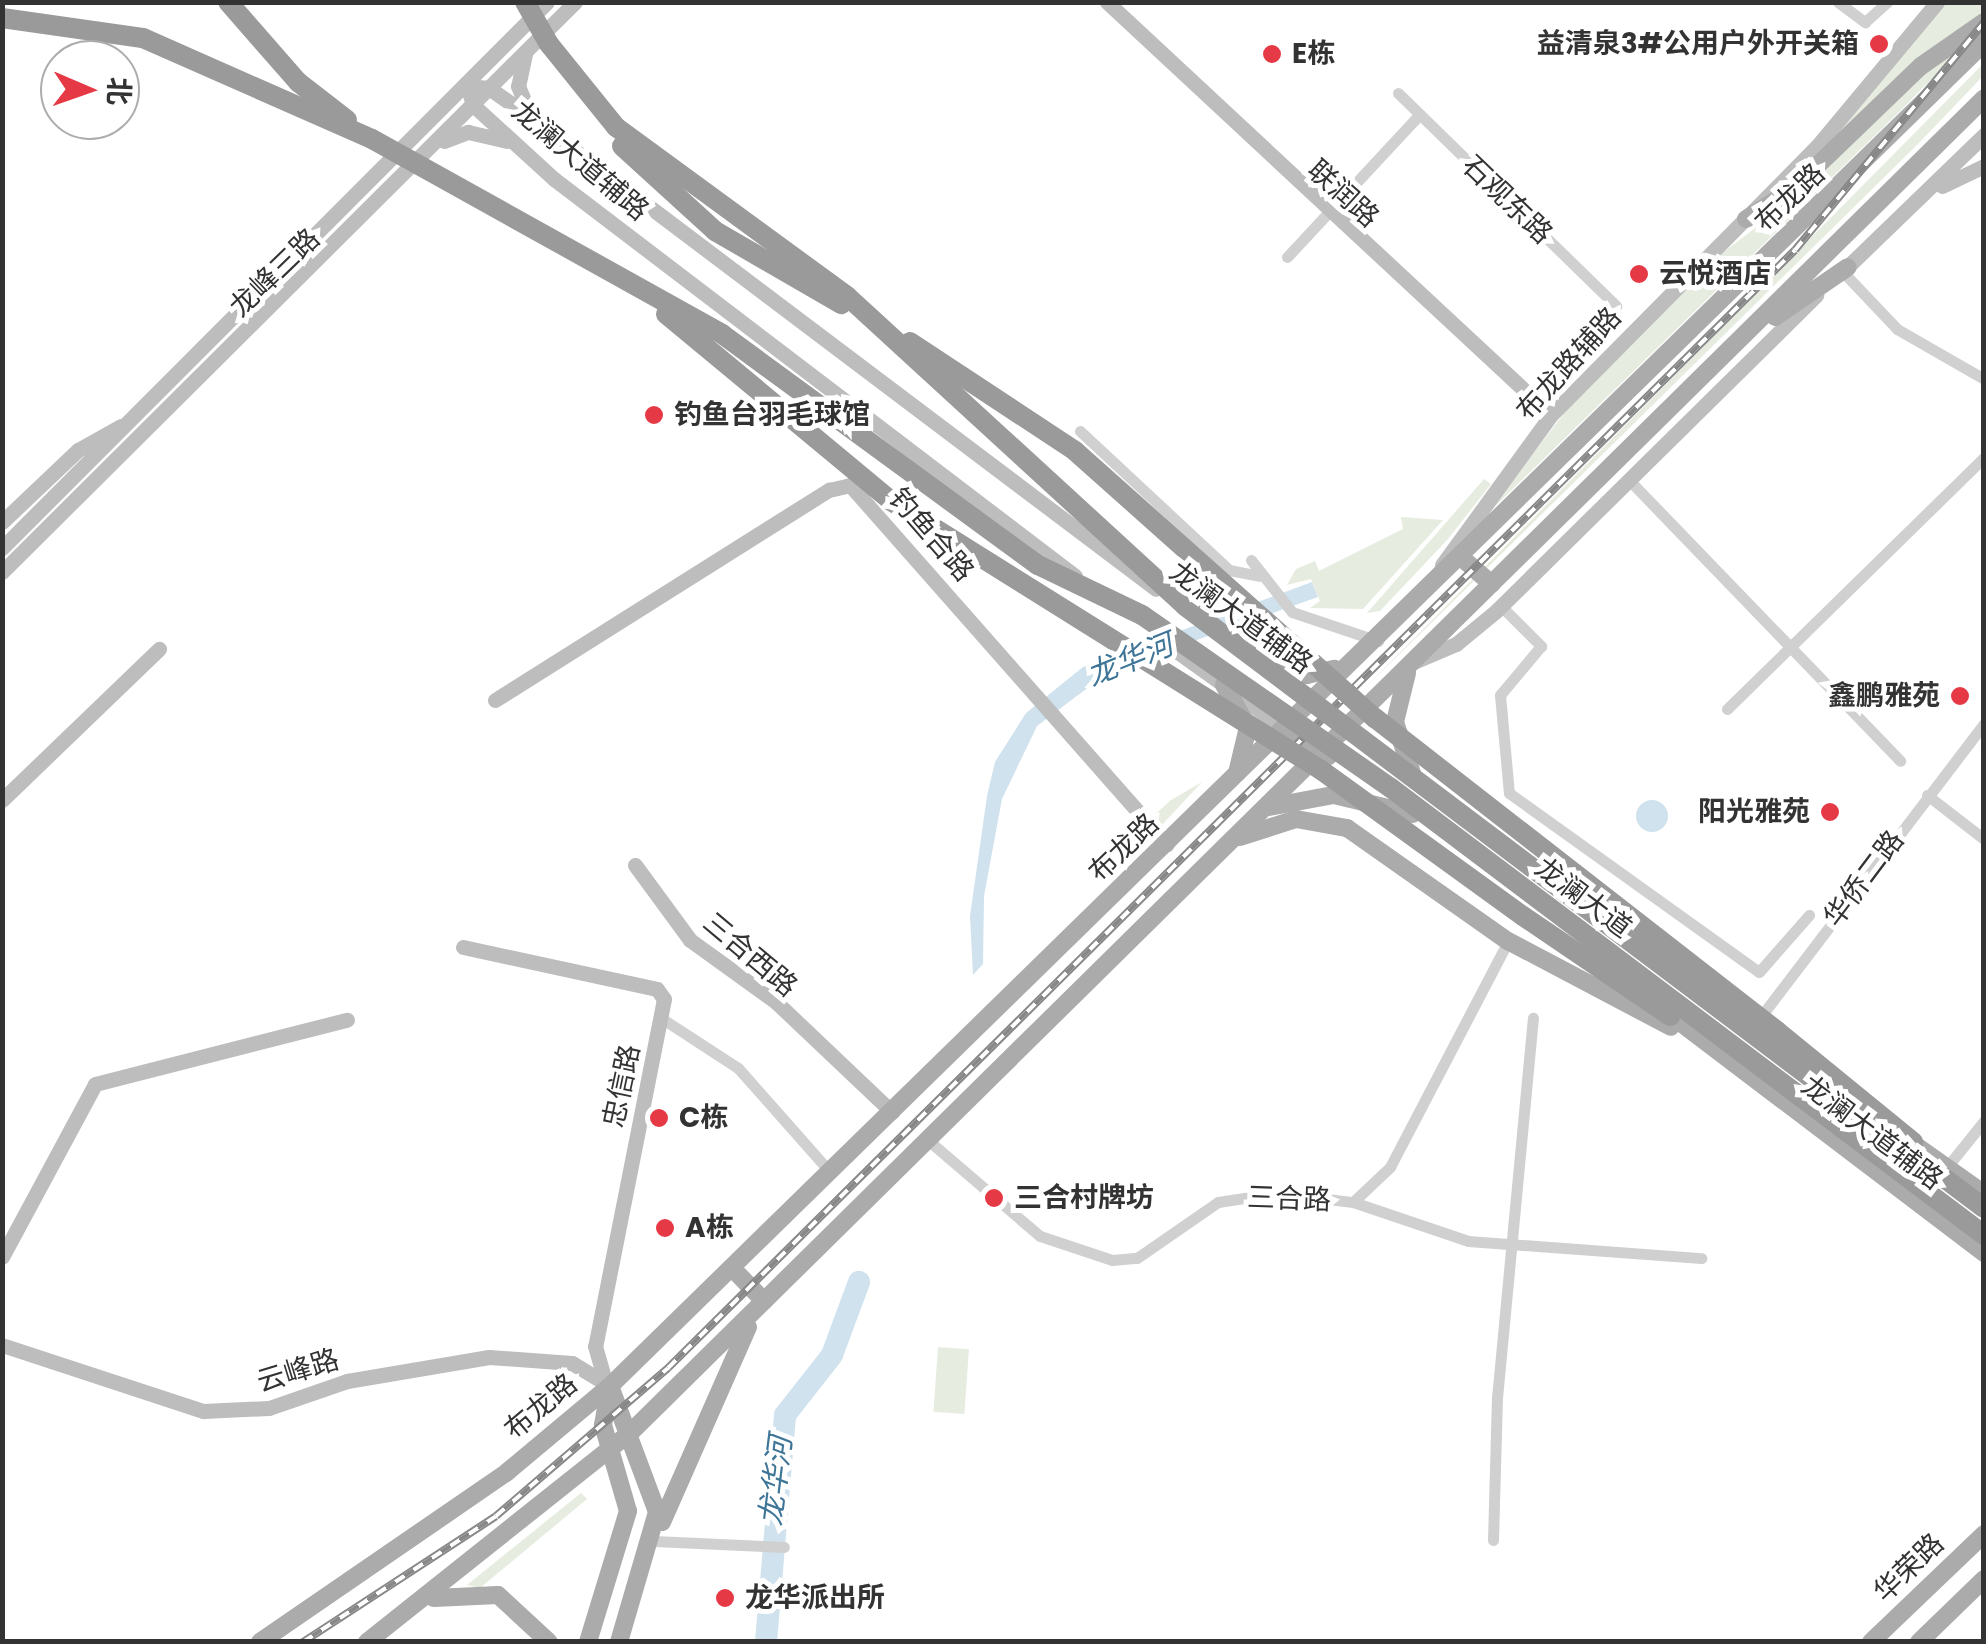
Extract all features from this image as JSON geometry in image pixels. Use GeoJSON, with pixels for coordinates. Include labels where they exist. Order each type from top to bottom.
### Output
{"type":"FeatureCollection","features":[{"type":"Feature","properties":{"kind":"highway"},"geometry":{"type":"LineString","coordinates":[[228,2],[298,82],[372,140]]}},
{"type":"Feature","properties":{"kind":"highway"},"geometry":{"type":"LineString","coordinates":[[525,2],[538,45],[596,119],[688,210],[1046,428],[1376,718],[1776,1030],[1913,1142]]}},
{"type":"Feature","properties":{"kind":"highway"},"geometry":{"type":"LineString","coordinates":[[2,18],[156,42],[372,140],[608,271],[891,502],[1321,770],[1670,1016]]}},
{"type":"Feature","properties":{"kind":"highway","name":"龙澜大道"},"geometry":{"type":"LineString","coordinates":[[538,45],[616,127],[848,296],[1184,608],[1984,1208]]}},
{"type":"Feature","properties":{"kind":"highway","name":"龙澜大道"},"geometry":{"type":"LineString","coordinates":[[608,271],[764,361],[1038,565],[1141,620],[1391,788],[1984,1235]]}},
{"type":"Feature","properties":{"kind":"main road","name":"龙峰三路"},"geometry":{"type":"LineString","coordinates":[[2,548],[547,2]]}},
{"type":"Feature","properties":{"kind":"main road","name":"龙峰三路"},"geometry":{"type":"LineString","coordinates":[[6,571],[489,88],[538,45],[576,2]]}},
{"type":"Feature","properties":{"kind":"main road","name":"联润路"},"geometry":{"type":"LineString","coordinates":[[1108,2],[1325,212],[1551,415]]}},
{"type":"Feature","properties":{"kind":"main road","name":"布龙路辅路"},"geometry":{"type":"LineString","coordinates":[[1418,597],[1551,415],[1746,219],[1937,2]]}},
{"type":"Feature","properties":{"kind":"main road"},"geometry":{"type":"LineString","coordinates":[[1746,219],[1802,182],[1902,83],[1984,22]]}},
{"type":"Feature","properties":{"kind":"main road","name":"布龙路"},"geometry":{"type":"LineString","coordinates":[[260,1642],[507,1472],[610,1386],[1372,647],[1418,597],[1463,558],[1984,43]]}},
{"type":"Feature","properties":{"kind":"main road"},"geometry":{"type":"LineString","coordinates":[[534,119],[518,86],[538,45]]}},
{"type":"Feature","properties":{"kind":"main road","name":"龙澜大道辅路"},"geometry":{"type":"LineString","coordinates":[[1984,1194],[1913,1142],[1749,1037],[1418,781],[957,444],[534,119],[489,88],[467,86],[473,105],[511,143],[936,472],[1141,620],[1216,680],[1413,814],[1670,1016],[1984,1253]]}},
{"type":"Feature","properties":{"kind":"main road"},"geometry":{"type":"LineString","coordinates":[[367,1642],[631,1432],[1984,98]]}},
{"type":"Feature","properties":{"kind":"main road"},"geometry":{"type":"LineString","coordinates":[[431,149],[468,132],[511,143]]}},
{"type":"Feature","properties":{"kind":"main road"},"geometry":{"type":"LineString","coordinates":[[1411,663],[1456,644],[1501,606],[1984,135]]}},
{"type":"Feature","properties":{"kind":"main road"},"geometry":{"type":"LineString","coordinates":[[1914,205],[1984,166]]}},
{"type":"Feature","properties":{"kind":"main road"},"geometry":{"type":"LineString","coordinates":[[1734,346],[1845,270]]}},
{"type":"Feature","properties":{"kind":"main road"},"geometry":{"type":"LineString","coordinates":[[2,522],[78,450],[134,420]]}},
{"type":"Feature","properties":{"kind":"main road"},"geometry":{"type":"LineString","coordinates":[[936,472],[957,444]]}},
{"type":"Feature","properties":{"kind":"main road","name":"钓鱼合路"},"geometry":{"type":"LineString","coordinates":[[495,700],[843,484],[880,512],[1167,844]]}},
{"type":"Feature","properties":{"kind":"main road"},"geometry":{"type":"LineString","coordinates":[[1463,558],[1492,584]]}},
{"type":"Feature","properties":{"kind":"main road"},"geometry":{"type":"LineString","coordinates":[[1242,653],[1308,674],[1372,647]]}},
{"type":"Feature","properties":{"kind":"main road"},"geometry":{"type":"LineString","coordinates":[[2,800],[160,649]]}},
{"type":"Feature","properties":{"kind":"main road"},"geometry":{"type":"LineString","coordinates":[[1411,663],[1396,722],[1418,781]]}},
{"type":"Feature","properties":{"kind":"main road"},"geometry":{"type":"LineString","coordinates":[[1216,680],[1248,727],[1232,782]]}},
{"type":"Feature","properties":{"kind":"main road"},"geometry":{"type":"LineString","coordinates":[[1255,814],[1286,799],[1334,795],[1413,814]]}},
{"type":"Feature","properties":{"kind":"main road"},"geometry":{"type":"LineString","coordinates":[[1218,852],[1276,822],[1328,821],[1508,941],[1720,1052],[1749,1037]]}},
{"type":"Feature","properties":{"kind":"main road","name":"三合西路"},"geometry":{"type":"LineString","coordinates":[[636,865],[690,940],[776,1002],[892,1112]]}},
{"type":"Feature","properties":{"kind":"main road","name":"忠信路"},"geometry":{"type":"LineString","coordinates":[[463,946],[657,989],[661,1018],[594,1346],[610,1386]]}},
{"type":"Feature","properties":{"kind":"main road"},"geometry":{"type":"LineString","coordinates":[[2,1257],[96,1084],[348,1020]]}},
{"type":"Feature","properties":{"kind":"main road"},"geometry":{"type":"LineString","coordinates":[[1743,1069],[1749,1037]]}},
{"type":"Feature","properties":{"kind":"main road"},"geometry":{"type":"LineString","coordinates":[[732,1268],[764,1300]]}},
{"type":"Feature","properties":{"kind":"main road"},"geometry":{"type":"LineString","coordinates":[[619,1642],[712,1390],[764,1300]]}},
{"type":"Feature","properties":{"kind":"main road","name":"云峰路"},"geometry":{"type":"LineString","coordinates":[[2,1345],[214,1412],[269,1408],[347,1381],[488,1357],[584,1366],[610,1386]]}},
{"type":"Feature","properties":{"kind":"main road"},"geometry":{"type":"LineString","coordinates":[[610,1386],[656,1497],[654,1541]]}},
{"type":"Feature","properties":{"kind":"main road"},"geometry":{"type":"LineString","coordinates":[[588,1642],[628,1511],[602,1414],[610,1386]]}},
{"type":"Feature","properties":{"kind":"main road","name":"华荣路"},"geometry":{"type":"LineString","coordinates":[[1871,1642],[1984,1534]]}},
{"type":"Feature","properties":{"kind":"main road"},"geometry":{"type":"LineString","coordinates":[[1918,1642],[1984,1579]]}},
{"type":"Feature","properties":{"kind":"main road"},"geometry":{"type":"LineString","coordinates":[[424,1600],[498,1595],[549,1642]]}},
{"type":"Feature","properties":{"kind":"street"},"geometry":{"type":"LineString","coordinates":[[1838,2],[1865,22],[1888,2]]}},
{"type":"Feature","properties":{"kind":"street","name":"石观东路"},"geometry":{"type":"LineString","coordinates":[[1398,93],[1616,306]]}},
{"type":"Feature","properties":{"kind":"street"},"geometry":{"type":"LineString","coordinates":[[1287,257],[1420,114]]}},
{"type":"Feature","properties":{"kind":"street"},"geometry":{"type":"LineString","coordinates":[[1845,270],[1897,328],[1984,379]]}},
{"type":"Feature","properties":{"kind":"street"},"geometry":{"type":"LineString","coordinates":[[1080,431],[1230,570],[1259,576]]}},
{"type":"Feature","properties":{"kind":"street"},"geometry":{"type":"LineString","coordinates":[[1728,708],[1984,457]]}},
{"type":"Feature","properties":{"kind":"street"},"geometry":{"type":"LineString","coordinates":[[1630,481],[1900,761]]}},
{"type":"Feature","properties":{"kind":"street"},"geometry":{"type":"LineString","coordinates":[[1252,560],[1259,576],[1292,612],[1372,647]]}},
{"type":"Feature","properties":{"kind":"street"},"geometry":{"type":"LineString","coordinates":[[1501,606],[1541,646],[1500,695],[1506,788],[1758,972],[1810,915]]}},
{"type":"Feature","properties":{"kind":"street","name":"华侨二路"},"geometry":{"type":"LineString","coordinates":[[1749,1037],[1984,724]]}},
{"type":"Feature","properties":{"kind":"street"},"geometry":{"type":"LineString","coordinates":[[1927,795],[1984,840]]}},
{"type":"Feature","properties":{"kind":"street"},"geometry":{"type":"LineString","coordinates":[[1584,908],[1614,868]]}},
{"type":"Feature","properties":{"kind":"street"},"geometry":{"type":"LineString","coordinates":[[1353,1202],[1390,1167],[1508,941]]}},
{"type":"Feature","properties":{"kind":"street"},"geometry":{"type":"LineString","coordinates":[[661,1018],[738,1068],[830,1172]]}},
{"type":"Feature","properties":{"kind":"street"},"geometry":{"type":"LineString","coordinates":[[1493,1540],[1509,1245],[1533,1018]]}},
{"type":"Feature","properties":{"kind":"street"},"geometry":{"type":"LineString","coordinates":[[1947,1167],[1984,1120]]}},
{"type":"Feature","properties":{"kind":"street","name":"三合路"},"geometry":{"type":"LineString","coordinates":[[929,1141],[1040,1236],[1112,1260],[1137,1258],[1194,1214],[1243,1194],[1353,1202],[1448,1236],[1509,1245],[1701,1258]]}},
{"type":"Feature","properties":{"kind":"street"},"geometry":{"type":"LineString","coordinates":[[654,1541],[783,1547]]}},
{"type":"Feature","properties":{"kind":"shaded area"},"geometry":{"type":"Polygon","coordinates":[[[1944,3],[1983,3],[1983,15],[1810,163],[1944,3]]]}},
{"type":"Feature","properties":{"kind":"shaded area"},"geometry":{"type":"Polygon","coordinates":[[[1980,30],[1482,519],[1577,397],[1717,257],[1812,185],[1900,92],[1980,30]]]}},
{"type":"Feature","properties":{"kind":"shaded area"},"geometry":{"type":"Polygon","coordinates":[[[1983,64],[1983,76],[1918,144],[1356,697],[1983,64]]]}},
{"type":"Feature","properties":{"kind":"shaded area"},"geometry":{"type":"Polygon","coordinates":[[[1484,479],[1491,484],[1448,539],[1380,611],[1367,613],[1484,479]]]}},
{"type":"Feature","properties":{"kind":"shaded area"},"geometry":{"type":"Polygon","coordinates":[[[1401,517],[1443,520],[1363,609],[1310,608],[1320,601],[1311,579],[1287,585],[1296,569],[1315,561],[1319,571],[1403,529],[1401,517]]]}},
{"type":"Feature","properties":{"kind":"shaded area"},"geometry":{"type":"Polygon","coordinates":[[[1202,782],[1161,826],[1152,817],[1171,800],[1202,782]]]}},
{"type":"Feature","properties":{"kind":"shaded area"},"geometry":{"type":"Polygon","coordinates":[[[938,1347],[969,1349],[964,1414],[933,1412],[938,1347]]]}},
{"type":"Feature","properties":{"kind":"shaded area"},"geometry":{"type":"Polygon","coordinates":[[[581,1493],[587,1499],[480,1588],[467,1585],[581,1493]]]}},
{"type":"Feature","properties":{"kind":"water"},"geometry":{"type":"Polygon","coordinates":[[[1312,582],[1318,597],[1110,671],[1037,726],[1002,799],[984,896],[983,964],[973,975],[970,916],[987,796],[995,762],[1026,713],[1083,667],[1312,582]]]}},
{"type":"Feature","properties":{"kind":"water"},"geometry":{"type":"Polygon","coordinates":[[[1652,800],[1664,804],[1668,816],[1664,828],[1652,832],[1640,828],[1636,816],[1640,804],[1652,800]]]}},
{"type":"Feature","properties":{"kind":"waterway","name":"龙华河"},"geometry":{"type":"LineString","coordinates":[[766,1642],[785,1415],[832,1355],[859,1282]]}},
{"type":"Feature","properties":{"kind":"railway"},"geometry":{"type":"LineString","coordinates":[[303,1642],[496,1516],[668,1368],[1795,250],[1984,22]]}},
{"type":"Feature","properties":{"kind":"place","name":"益清泉3#公用户外开关箱"},"geometry":{"type":"Point","coordinates":[1879,44]}},
{"type":"Feature","properties":{"kind":"place","name":"E栋"},"geometry":{"type":"Point","coordinates":[1272,54]}},
{"type":"Feature","properties":{"kind":"place","name":"云悦酒店"},"geometry":{"type":"Point","coordinates":[1639,274]}},
{"type":"Feature","properties":{"kind":"place","name":"钓鱼台羽毛球馆"},"geometry":{"type":"Point","coordinates":[654,415]}},
{"type":"Feature","properties":{"kind":"place","name":"鑫鹏雅苑"},"geometry":{"type":"Point","coordinates":[1960,696]}},
{"type":"Feature","properties":{"kind":"place","name":"阳光雅苑"},"geometry":{"type":"Point","coordinates":[1830,812]}},
{"type":"Feature","properties":{"kind":"place","name":"C栋"},"geometry":{"type":"Point","coordinates":[659,1118]}},
{"type":"Feature","properties":{"kind":"place","name":"三合村牌坊"},"geometry":{"type":"Point","coordinates":[994,1198]}},
{"type":"Feature","properties":{"kind":"place","name":"A栋"},"geometry":{"type":"Point","coordinates":[665,1228]}},
{"type":"Feature","properties":{"kind":"place","name":"龙华派出所"},"geometry":{"type":"Point","coordinates":[725,1598]}}]}
